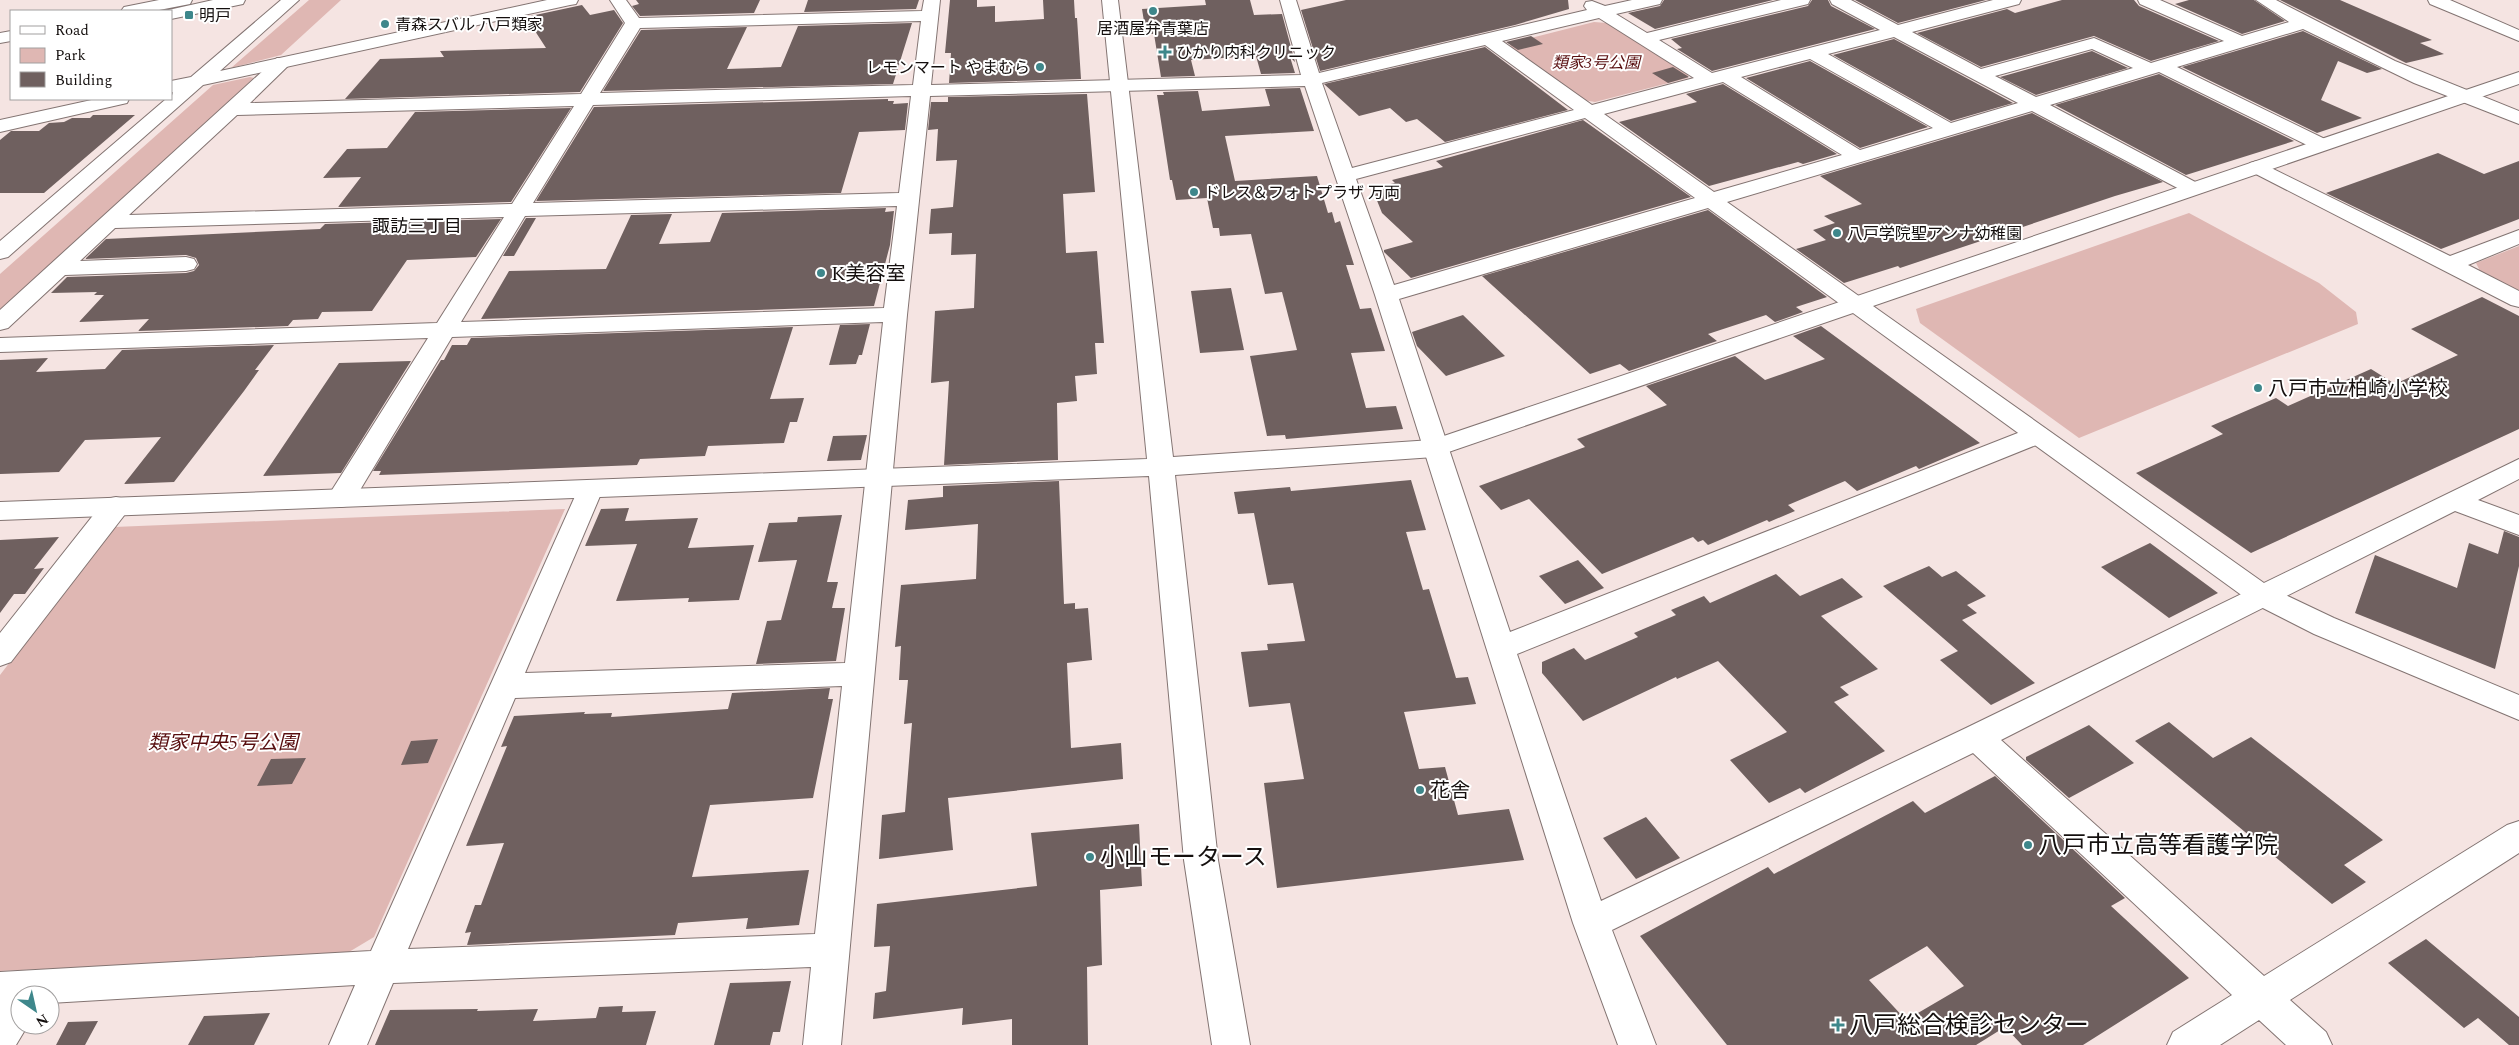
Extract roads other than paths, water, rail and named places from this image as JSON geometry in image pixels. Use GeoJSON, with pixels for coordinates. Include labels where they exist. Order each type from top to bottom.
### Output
{"type":"FeatureCollection","features":[{"type":"Feature","properties":{"kind":"main road"},"geometry":{"type":"LineString","coordinates":[[135,10],[184,0]]}},
{"type":"Feature","properties":{"kind":"main road"},"geometry":{"type":"LineString","coordinates":[[172,14],[238,0]]}},
{"type":"Feature","properties":{"kind":"main road"},"geometry":{"type":"LineString","coordinates":[[0,252],[292,0]]}},
{"type":"Feature","properties":{"kind":"main road"},"geometry":{"type":"LineString","coordinates":[[172,87],[570,0]]}},
{"type":"Feature","properties":{"kind":"main road"},"geometry":{"type":"LineString","coordinates":[[618,0],[634,23]]}},
{"type":"Feature","properties":{"kind":"main road"},"geometry":{"type":"LineString","coordinates":[[1110,0],[1161,467],[1201,860],[1231,1045]]}},
{"type":"Feature","properties":{"kind":"main road"},"geometry":{"type":"LineString","coordinates":[[1288,0],[1312,80],[1386,295],[1434,448],[1591,923],[1637,1045]]}},
{"type":"Feature","properties":{"kind":"main road"},"geometry":{"type":"LineString","coordinates":[[1583,0],[1644,39],[1718,78],[1858,157]]}},
{"type":"Feature","properties":{"kind":"main road"},"geometry":{"type":"LineString","coordinates":[[234,108],[1312,80],[1654,0]]}},
{"type":"Feature","properties":{"kind":"main road"},"geometry":{"type":"LineString","coordinates":[[1644,39],[1802,0]]}},
{"type":"Feature","properties":{"kind":"main road"},"geometry":{"type":"LineString","coordinates":[[1838,0],[2192,188]]}},
{"type":"Feature","properties":{"kind":"main road"},"geometry":{"type":"LineString","coordinates":[[1344,176],[2013,0]]}},
{"type":"Feature","properties":{"kind":"main road"},"geometry":{"type":"LineString","coordinates":[[2146,0],[2241,42]]}},
{"type":"Feature","properties":{"kind":"main road"},"geometry":{"type":"LineString","coordinates":[[2264,0],[2303,23],[2377,60],[2463,97],[2519,118]]}},
{"type":"Feature","properties":{"kind":"main road"},"geometry":{"type":"LineString","coordinates":[[2436,0],[2519,36]]}},
{"type":"Feature","properties":{"kind":"main road"},"geometry":{"type":"LineString","coordinates":[[634,23],[930,8],[895,315],[822,1045]]}},
{"type":"Feature","properties":{"kind":"main road"},"geometry":{"type":"LineString","coordinates":[[341,498],[516,211],[634,23]]}},
{"type":"Feature","properties":{"kind":"main road"},"geometry":{"type":"LineString","coordinates":[[1386,295],[1858,157],[2303,23]]}},
{"type":"Feature","properties":{"kind":"main road"},"geometry":{"type":"LineString","coordinates":[[1488,39],[2261,595],[2324,626],[2519,708]]}},
{"type":"Feature","properties":{"kind":"main road"},"geometry":{"type":"LineString","coordinates":[[1978,75],[2094,43],[2155,68],[2322,145]]}},
{"type":"Feature","properties":{"kind":"main road"},"geometry":{"type":"LineString","coordinates":[[1813,53],[1948,129]]}},
{"type":"Feature","properties":{"kind":"main road"},"geometry":{"type":"LineString","coordinates":[[0,323],[283,62]]}},
{"type":"Feature","properties":{"kind":"main road"},"geometry":{"type":"LineString","coordinates":[[0,511],[1161,467],[1434,448],[2519,78]]}},
{"type":"Feature","properties":{"kind":"main road"},"geometry":{"type":"LineString","coordinates":[[0,126],[116,100]]}},
{"type":"Feature","properties":{"kind":"main road"},"geometry":{"type":"LineString","coordinates":[[2257,167],[2519,300]]}},
{"type":"Feature","properties":{"kind":"main road"},"geometry":{"type":"LineString","coordinates":[[108,222],[908,199]]}},
{"type":"Feature","properties":{"kind":"main road"},"geometry":{"type":"LineString","coordinates":[[2449,265],[2519,236]]}},
{"type":"Feature","properties":{"kind":"main road"},"geometry":{"type":"LineString","coordinates":[[58,269],[186,264]]}},
{"type":"Feature","properties":{"kind":"main road"},"geometry":{"type":"LineString","coordinates":[[0,345],[895,315]]}},
{"type":"Feature","properties":{"kind":"main road"},"geometry":{"type":"LineString","coordinates":[[1501,648],[2037,435]]}},
{"type":"Feature","properties":{"kind":"main road"},"geometry":{"type":"LineString","coordinates":[[1591,923],[1977,737],[2519,468]]}},
{"type":"Feature","properties":{"kind":"main road"},"geometry":{"type":"LineString","coordinates":[[348,1045],[590,489]]}},
{"type":"Feature","properties":{"kind":"main road"},"geometry":{"type":"LineString","coordinates":[[2454,500],[2519,525]]}},
{"type":"Feature","properties":{"kind":"main road"},"geometry":{"type":"LineString","coordinates":[[0,654],[116,506]]}},
{"type":"Feature","properties":{"kind":"main road"},"geometry":{"type":"LineString","coordinates":[[505,686],[860,674]]}},
{"type":"Feature","properties":{"kind":"main road"},"geometry":{"type":"LineString","coordinates":[[1977,737],[2313,1045]]}},
{"type":"Feature","properties":{"kind":"main road"},"geometry":{"type":"LineString","coordinates":[[2186,1045],[2262,999],[2519,835]]}},
{"type":"Feature","properties":{"kind":"main road"},"geometry":{"type":"LineString","coordinates":[[60,991],[381,967],[830,950]]}},
{"type":"Feature","properties":{"kind":"main road"},"geometry":{"type":"LineString","coordinates":[[0,1036],[10,1014]]}},
{"type":"Feature","properties":{"kind":"place","name":"居酒屋弁青葉店"},"geometry":{"type":"Point","coordinates":[1153,11]}},
{"type":"Feature","properties":{"kind":"place","name":"明戸"},"geometry":{"type":"Point","coordinates":[189,15]}},
{"type":"Feature","properties":{"kind":"place","name":"青森スバル 八戸類家"},"geometry":{"type":"Point","coordinates":[385,24]}},
{"type":"Feature","properties":{"kind":"place","name":"ひかり内科クリニック"},"geometry":{"type":"Point","coordinates":[1165,52]}},
{"type":"Feature","properties":{"kind":"place","name":"レモンマート やまむら"},"geometry":{"type":"Point","coordinates":[1040,67]}},
{"type":"Feature","properties":{"kind":"place","name":"ドレス＆フォトプラザ 万両"},"geometry":{"type":"Point","coordinates":[1194,192]}},
{"type":"Feature","properties":{"kind":"place","name":"八戸学院聖アンナ幼稚園"},"geometry":{"type":"Point","coordinates":[1837,233]}},
{"type":"Feature","properties":{"kind":"place","name":"K美容室"},"geometry":{"type":"Point","coordinates":[821,273]}},
{"type":"Feature","properties":{"kind":"place","name":"八戸市立柏崎小学校"},"geometry":{"type":"Point","coordinates":[2258,388]}},
{"type":"Feature","properties":{"kind":"place","name":"花舎"},"geometry":{"type":"Point","coordinates":[1420,790]}},
{"type":"Feature","properties":{"kind":"place","name":"八戸市立高等看護学院"},"geometry":{"type":"Point","coordinates":[2028,845]}},
{"type":"Feature","properties":{"kind":"place","name":"小山モータース"},"geometry":{"type":"Point","coordinates":[1090,857]}},
{"type":"Feature","properties":{"kind":"place","name":"八戸総合検診センター"},"geometry":{"type":"Point","coordinates":[1838,1025]}},
{"type":"Feature","properties":{"kind":"district","name":"諏訪三丁目"},"geometry":{"type":"Point","coordinates":[417,226]}},
{"type":"Feature","properties":{"kind":"park label","name":"類家3号公園"},"geometry":{"type":"Point","coordinates":[1596,62]}},
{"type":"Feature","properties":{"kind":"park label","name":"類家中央5号公園"},"geometry":{"type":"Point","coordinates":[223,742]}}]}
